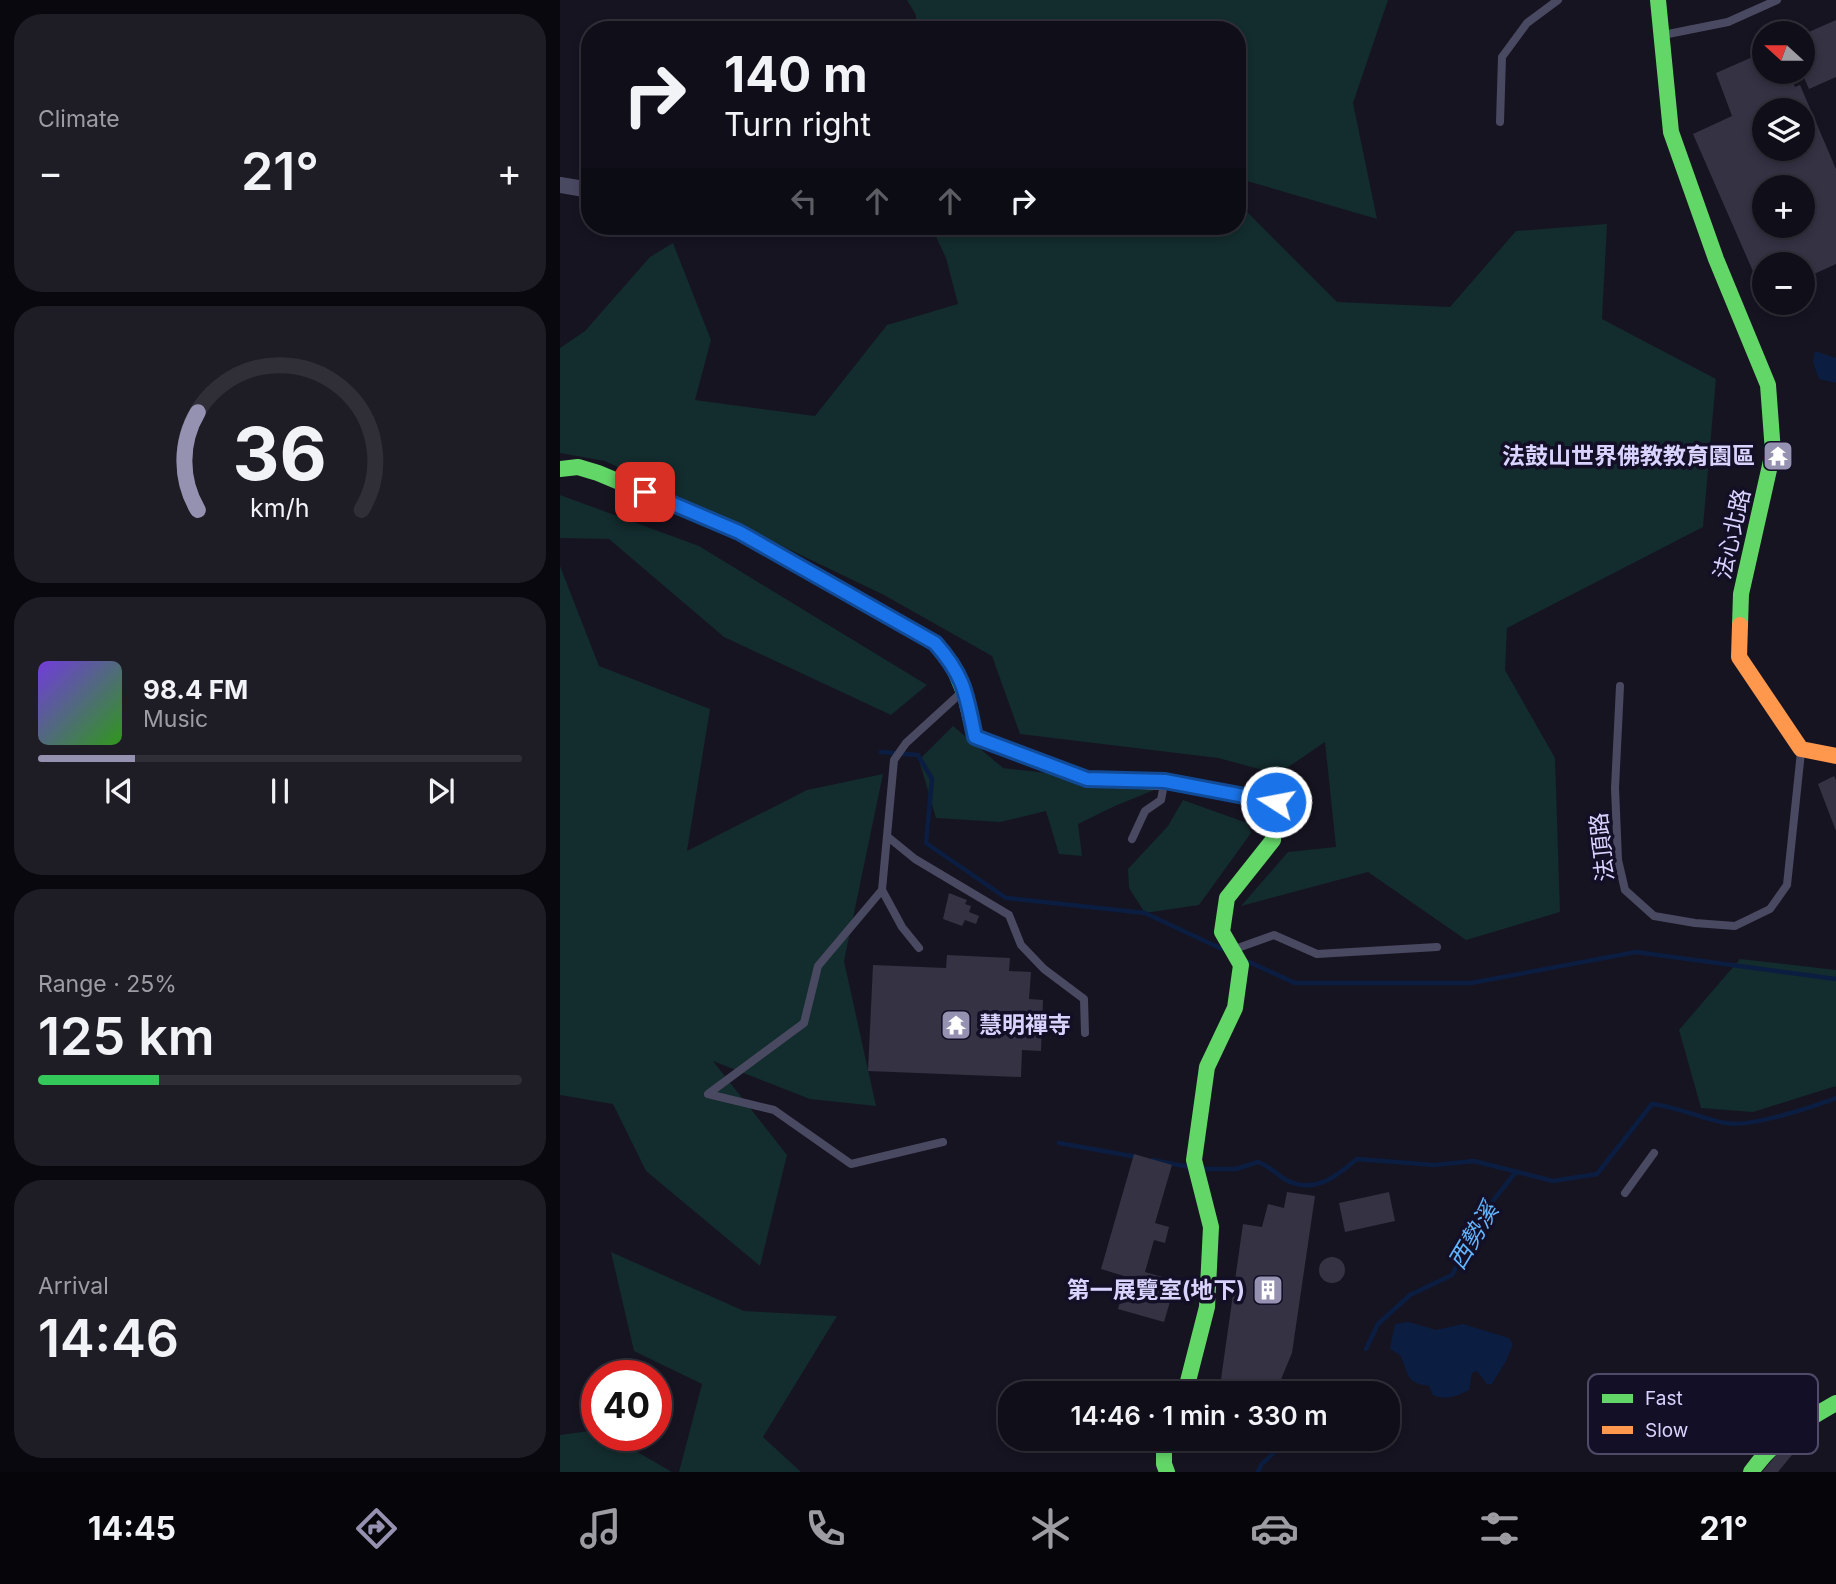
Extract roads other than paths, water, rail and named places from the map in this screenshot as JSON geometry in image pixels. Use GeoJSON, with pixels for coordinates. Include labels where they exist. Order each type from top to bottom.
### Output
{"type":"FeatureCollection","features":[{"type":"Feature","properties":{"kind":"street","name":"法心北路"},"geometry":{"type":"LineString","coordinates":[[1658,0],[1671,132],[1716,259],[1768,385],[1773,452],[1741,594],[1740,657],[1801,749]]}},
{"type":"Feature","properties":{"kind":"street"},"geometry":{"type":"LineString","coordinates":[[560,185],[581,188]]}},
{"type":"Feature","properties":{"kind":"street"},"geometry":{"type":"LineString","coordinates":[[560,469],[578,467],[598,473],[739,532],[935,643],[956,667],[965,690],[975,737],[1087,779],[1165,781],[1276,802],[1273,840],[1227,898],[1222,932],[1241,965],[1235,1008],[1207,1067],[1194,1160],[1211,1227],[1207,1307],[1188,1381]]}},
{"type":"Feature","properties":{"kind":"street"},"geometry":{"type":"LineString","coordinates":[[1801,749],[1836,756]]}},
{"type":"Feature","properties":{"kind":"street"},"geometry":{"type":"LineString","coordinates":[[1818,1413],[1836,1403]]}},
{"type":"Feature","properties":{"kind":"street"},"geometry":{"type":"LineString","coordinates":[[1164,1451],[1167,1472]]}},
{"type":"Feature","properties":{"kind":"street"},"geometry":{"type":"LineString","coordinates":[[1751,1472],[1764,1454]]}},
{"type":"Feature","properties":{"kind":"lane"},"geometry":{"type":"LineString","coordinates":[[1500,122],[1502,57],[1527,23],[1558,0]]}},
{"type":"Feature","properties":{"kind":"lane"},"geometry":{"type":"LineString","coordinates":[[1660,36],[1728,22],[1776,0]]}},
{"type":"Feature","properties":{"kind":"lane","name":"法頂路"},"geometry":{"type":"LineString","coordinates":[[1619,686],[1615,788],[1618,860],[1625,890],[1654,916],[1735,926],[1770,909],[1787,885],[1801,749]]}},
{"type":"Feature","properties":{"kind":"lane"},"geometry":{"type":"LineString","coordinates":[[943,1142],[851,1164],[774,1110],[708,1094],[804,1023],[818,966],[882,890],[894,760],[906,743],[965,690]]}},
{"type":"Feature","properties":{"kind":"lane"},"geometry":{"type":"LineString","coordinates":[[1132,839],[1145,811],[1161,800],[1165,781]]}},
{"type":"Feature","properties":{"kind":"lane"},"geometry":{"type":"LineString","coordinates":[[888,837],[915,859],[1009,915],[1021,944],[1044,969],[1084,999],[1085,1032]]}},
{"type":"Feature","properties":{"kind":"lane"},"geometry":{"type":"LineString","coordinates":[[882,890],[902,927],[919,948]]}},
{"type":"Feature","properties":{"kind":"lane"},"geometry":{"type":"LineString","coordinates":[[1233,950],[1274,935],[1317,954],[1437,947]]}},
{"type":"Feature","properties":{"kind":"lane"},"geometry":{"type":"LineString","coordinates":[[1625,1193],[1654,1153]]}},
{"type":"Feature","properties":{"kind":"water"},"geometry":{"type":"Polygon","coordinates":[[[1815,351],[1836,358],[1836,383],[1819,379],[1813,362],[1815,351]]]}},
{"type":"Feature","properties":{"kind":"water"},"geometry":{"type":"Polygon","coordinates":[[[1409,1322],[1436,1330],[1463,1324],[1509,1338],[1513,1344],[1492,1384],[1487,1384],[1477,1371],[1472,1373],[1469,1390],[1452,1397],[1438,1397],[1433,1395],[1429,1386],[1412,1380],[1400,1355],[1390,1349],[1395,1324],[1409,1322]]]}},
{"type":"Feature","properties":{"kind":"waterway"},"geometry":{"type":"LineString","coordinates":[[881,752],[918,755],[932,779],[926,843],[1006,898],[1145,913],[1222,949]]}},
{"type":"Feature","properties":{"kind":"waterway"},"geometry":{"type":"LineString","coordinates":[[1249,962],[1295,983],[1471,983],[1636,952],[1836,979]]}},
{"type":"Feature","properties":{"kind":"waterway"},"geometry":{"type":"LineString","coordinates":[[1204,1169],[1236,1169],[1258,1162],[1286,1180],[1306,1185],[1324,1182],[1357,1159],[1434,1165],[1474,1161],[1553,1181],[1597,1174],[1652,1104],[1736,1124],[1781,1116],[1836,1098]]}},
{"type":"Feature","properties":{"kind":"waterway"},"geometry":{"type":"LineString","coordinates":[[1059,1143],[1137,1157]]}},
{"type":"Feature","properties":{"kind":"waterway"},"geometry":{"type":"LineString","coordinates":[[1153,1160],[1189,1167]]}},
{"type":"Feature","properties":{"kind":"waterway","name":"西勢溪"},"geometry":{"type":"LineString","coordinates":[[1366,1349],[1378,1324],[1410,1295],[1452,1275],[1495,1198],[1516,1172]]}},
{"type":"Feature","properties":{"kind":"waterway","name":"西勢溪"},"geometry":{"type":"LineString","coordinates":[[1258,1472],[1261,1465],[1276,1451]]}},
{"type":"Feature","properties":{"kind":"place","name":"法鼓山世界佛教教育園區"},"geometry":{"type":"Point","coordinates":[1778,456]}},
{"type":"Feature","properties":{"kind":"place","name":"慧明禪寺"},"geometry":{"type":"Point","coordinates":[956,1025]}},
{"type":"Feature","properties":{"kind":"place","name":"第一展覽室(地下)"},"geometry":{"type":"Point","coordinates":[1268,1290]}}]}
